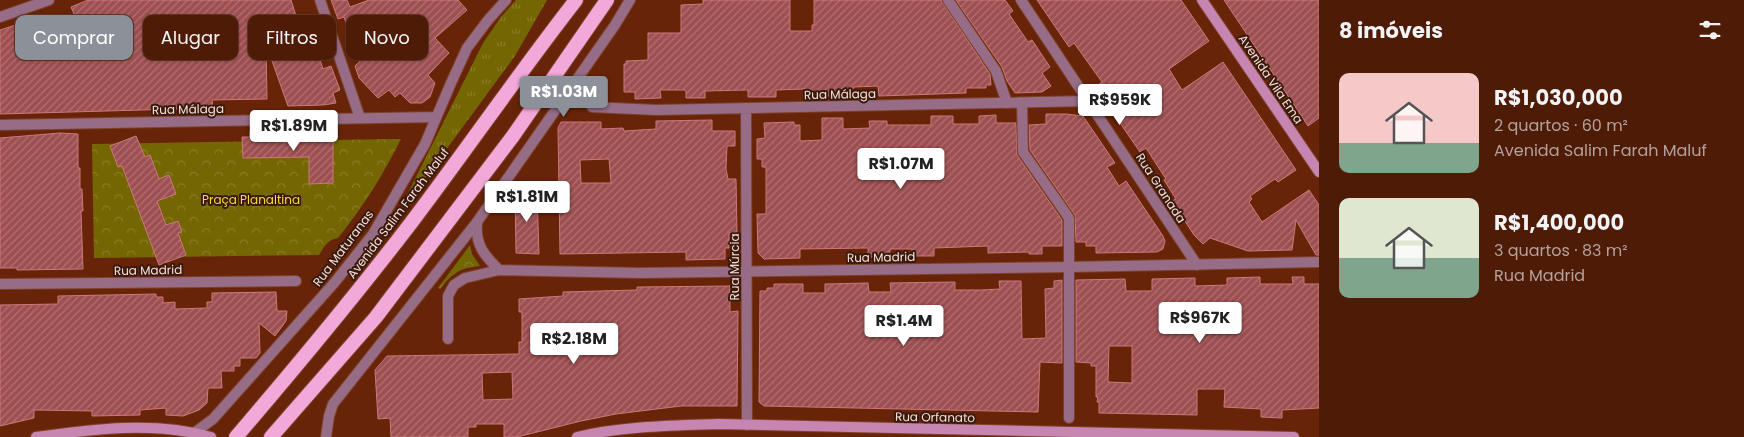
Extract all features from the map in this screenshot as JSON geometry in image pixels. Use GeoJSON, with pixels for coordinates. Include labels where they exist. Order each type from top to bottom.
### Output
{"type":"FeatureCollection","features":[{"type":"Feature","properties":{"kind":"highway"},"geometry":{"type":"LineString","coordinates":[[563,17],[568,0]]}},
{"type":"Feature","properties":{"kind":"highway","name":"Avenida Salim Farah Maluf"},"geometry":{"type":"LineString","coordinates":[[236,437],[340,314],[412,222],[541,44],[576,0]]}},
{"type":"Feature","properties":{"kind":"highway"},"geometry":{"type":"LineString","coordinates":[[271,437],[376,317],[513,136],[607,0]]}},
{"type":"Feature","properties":{"kind":"main road","name":"Avenida Vila Ema"},"geometry":{"type":"LineString","coordinates":[[1202,0],[1319,172]]}},
{"type":"Feature","properties":{"kind":"main road","name":"Rua Orfanato"},"geometry":{"type":"LineString","coordinates":[[577,437],[596,432],[718,424],[898,433],[1294,437]]}},
{"type":"Feature","properties":{"kind":"main road"},"geometry":{"type":"LineString","coordinates":[[36,437],[102,429],[145,428],[208,436]]}},
{"type":"Feature","properties":{"kind":"street"},"geometry":{"type":"LineString","coordinates":[[0,17],[49,0]]}},
{"type":"Feature","properties":{"kind":"street"},"geometry":{"type":"LineString","coordinates":[[320,0],[360,118]]}},
{"type":"Feature","properties":{"kind":"street","name":"Rua Maturanas"},"geometry":{"type":"LineString","coordinates":[[194,433],[213,419],[335,282],[373,234],[421,151],[467,48],[506,0]]}},
{"type":"Feature","properties":{"kind":"street"},"geometry":{"type":"LineString","coordinates":[[326,437],[333,404],[342,390],[478,222],[615,25],[630,0]]}},
{"type":"Feature","properties":{"kind":"street"},"geometry":{"type":"LineString","coordinates":[[948,0],[996,71],[1007,103]]}},
{"type":"Feature","properties":{"kind":"street","name":"Rua Granada"},"geometry":{"type":"LineString","coordinates":[[1021,0],[1197,265]]}},
{"type":"Feature","properties":{"kind":"street","name":"Rua Málaga"},"geometry":{"type":"LineString","coordinates":[[592,107],[656,110],[1089,101]]}},
{"type":"Feature","properties":{"kind":"street"},"geometry":{"type":"LineString","coordinates":[[1022,103],[1023,152],[1068,218],[1069,418]]}},
{"type":"Feature","properties":{"kind":"street","name":"Rua Múrcia"},"geometry":{"type":"LineString","coordinates":[[746,108],[747,425]]}},
{"type":"Feature","properties":{"kind":"street","name":"Rua Málaga"},"geometry":{"type":"LineString","coordinates":[[0,125],[436,117]]}},
{"type":"Feature","properties":{"kind":"street"},"geometry":{"type":"LineString","coordinates":[[478,222],[476,232],[483,254],[500,270]]}},
{"type":"Feature","properties":{"kind":"street","name":"Rua Madrid"},"geometry":{"type":"LineString","coordinates":[[500,270],[641,273],[1319,262]]}},
{"type":"Feature","properties":{"kind":"street"},"geometry":{"type":"LineString","coordinates":[[448,339],[448,296],[454,285],[465,278],[500,270]]}},
{"type":"Feature","properties":{"kind":"street","name":"Rua Madrid"},"geometry":{"type":"LineString","coordinates":[[0,284],[296,281]]}},
{"type":"Feature","properties":{"kind":"green space"},"geometry":{"type":"Polygon","coordinates":[[[516,0],[547,0],[515,56],[426,177],[404,201],[483,43],[501,17],[516,0]]]}},
{"type":"Feature","properties":{"kind":"green space","name":"Praça Planaltina"},"geometry":{"type":"Polygon","coordinates":[[[401,139],[364,203],[338,238],[329,242],[319,255],[94,258],[92,144],[401,139]]]}},
{"type":"Feature","properties":{"kind":"green space"},"geometry":{"type":"Polygon","coordinates":[[[470,245],[472,254],[480,266],[457,272],[440,289],[438,288],[470,245]]]}},
{"type":"Feature","properties":{"kind":"building"},"geometry":{"type":"Polygon","coordinates":[[[88,0],[291,0],[296,15],[248,15],[248,60],[266,60],[267,99],[212,100],[213,108],[0,114],[0,30],[15,25],[15,60],[133,60],[133,15],[71,15],[74,14],[71,7],[88,0]]]}},
{"type":"Feature","properties":{"kind":"building"},"geometry":{"type":"Polygon","coordinates":[[[331,0],[347,0],[350,7],[369,0],[458,0],[467,10],[435,38],[449,53],[428,75],[435,83],[430,97],[422,103],[410,103],[400,93],[395,97],[389,90],[378,98],[359,78],[355,66],[360,60],[428,60],[428,15],[346,15],[346,22],[344,17],[338,19],[331,0]]]}},
{"type":"Feature","properties":{"kind":"building"},"geometry":{"type":"Polygon","coordinates":[[[703,0],[790,0],[790,31],[812,31],[812,25],[814,25],[814,0],[941,0],[990,74],[991,85],[986,85],[986,88],[966,88],[966,93],[879,96],[878,86],[840,89],[840,96],[805,96],[805,89],[776,90],[776,97],[748,97],[748,90],[705,91],[705,98],[686,98],[686,91],[684,90],[660,90],[661,98],[635,99],[635,92],[624,92],[624,64],[626,64],[626,61],[648,60],[648,33],[681,33],[681,5],[703,4],[703,0]]]}},
{"type":"Feature","properties":{"kind":"building"},"geometry":{"type":"Polygon","coordinates":[[[956,0],[1005,0],[1013,11],[1009,14],[1028,42],[1032,40],[1050,67],[1042,73],[1051,86],[1042,92],[1015,93],[1007,81],[1002,67],[956,0]]]}},
{"type":"Feature","properties":{"kind":"building"},"geometry":{"type":"Polygon","coordinates":[[[1037,0],[1181,0],[1209,41],[1169,69],[1182,90],[1223,62],[1296,170],[1278,182],[1275,179],[1250,196],[1252,199],[1249,202],[1262,222],[1309,190],[1319,205],[1319,255],[1316,255],[1296,220],[1292,250],[1248,251],[1210,238],[1203,244],[1194,235],[1172,201],[1176,199],[1164,180],[1166,179],[1146,148],[1140,152],[1095,87],[1102,82],[1074,43],[1069,47],[1037,0]]]}},
{"type":"Feature","properties":{"kind":"building"},"geometry":{"type":"Polygon","coordinates":[[[1224,0],[1319,0],[1319,118],[1308,126],[1224,0]]]}},
{"type":"Feature","properties":{"kind":"building"},"geometry":{"type":"Polygon","coordinates":[[[272,60],[320,60],[323,69],[331,66],[340,90],[333,93],[336,103],[288,106],[272,60]]]}},
{"type":"Feature","properties":{"kind":"building"},"geometry":{"type":"Polygon","coordinates":[[[1046,114],[1083,116],[1115,163],[1107,167],[1119,186],[1126,181],[1163,236],[1165,241],[1163,249],[1157,252],[1096,253],[1096,246],[1086,246],[1086,242],[1076,242],[1075,215],[1030,150],[1029,125],[1046,124],[1046,114]]]}},
{"type":"Feature","properties":{"kind":"building"},"geometry":{"type":"Polygon","coordinates":[[[996,115],[996,123],[1016,123],[1017,155],[1062,220],[1062,246],[1042,246],[1042,254],[1029,254],[1029,252],[988,253],[988,246],[934,248],[934,256],[912,256],[912,249],[890,249],[890,257],[868,257],[868,248],[800,249],[800,258],[764,259],[758,253],[757,214],[766,214],[766,167],[762,167],[762,159],[757,159],[757,139],[765,138],[764,123],[794,122],[794,125],[800,125],[800,141],[822,140],[822,118],[843,118],[843,129],[870,128],[869,121],[887,121],[887,125],[931,125],[931,116],[953,116],[953,124],[979,124],[979,116],[996,115]]]}},
{"type":"Feature","properties":{"kind":"building"},"geometry":{"type":"Polygon","coordinates":[[[712,120],[712,131],[735,131],[735,146],[727,146],[726,169],[728,179],[736,179],[737,233],[729,233],[729,248],[725,248],[725,259],[686,260],[686,252],[560,254],[558,128],[561,122],[601,122],[601,129],[623,128],[624,131],[656,129],[656,121],[712,120]],[[609,159],[580,160],[581,183],[611,183],[609,159]]]}},
{"type":"Feature","properties":{"kind":"building"},"geometry":{"type":"Polygon","coordinates":[[[250,131],[264,131],[264,135],[333,136],[333,183],[309,184],[309,157],[243,158],[242,137],[250,137],[250,131]]]}},
{"type":"Feature","properties":{"kind":"building"},"geometry":{"type":"Polygon","coordinates":[[[60,133],[78,134],[78,168],[80,168],[83,211],[81,211],[83,269],[17,270],[17,268],[0,268],[0,138],[60,133]]]}},
{"type":"Feature","properties":{"kind":"building"},"geometry":{"type":"Polygon","coordinates":[[[136,136],[145,157],[150,155],[159,179],[169,175],[176,194],[157,201],[166,225],[178,221],[182,232],[178,233],[186,255],[159,265],[122,166],[118,167],[110,146],[136,136]]]}},
{"type":"Feature","properties":{"kind":"building"},"geometry":{"type":"Polygon","coordinates":[[[537,192],[539,254],[516,253],[515,193],[537,192]]]}},
{"type":"Feature","properties":{"kind":"building"},"geometry":{"type":"Polygon","coordinates":[[[1260,277],[1260,284],[1293,284],[1292,277],[1304,277],[1304,284],[1319,284],[1319,408],[1282,410],[1282,418],[1261,417],[1261,409],[1224,407],[1225,389],[1197,389],[1197,415],[1099,413],[1099,402],[1097,402],[1098,397],[1096,397],[1096,366],[1091,366],[1091,363],[1076,362],[1076,280],[1125,279],[1126,291],[1152,291],[1152,279],[1195,278],[1195,286],[1227,285],[1227,278],[1260,277]],[[1109,346],[1108,382],[1132,383],[1132,346],[1109,346]]]}},
{"type":"Feature","properties":{"kind":"building"},"geometry":{"type":"Polygon","coordinates":[[[1062,280],[1062,363],[1040,362],[1038,412],[764,406],[759,402],[760,291],[774,288],[774,284],[803,284],[803,293],[825,293],[825,284],[868,283],[869,292],[891,292],[890,283],[955,282],[955,290],[981,290],[1000,289],[999,281],[1021,281],[1022,339],[1046,338],[1045,289],[1054,288],[1054,281],[1062,280]]]}},
{"type":"Feature","properties":{"kind":"building"},"geometry":{"type":"Polygon","coordinates":[[[730,286],[730,312],[738,311],[737,406],[681,406],[616,414],[517,437],[504,437],[504,424],[476,424],[476,427],[468,427],[468,437],[391,437],[390,418],[378,419],[375,370],[387,356],[519,354],[519,342],[522,342],[522,312],[519,312],[519,299],[563,296],[563,292],[637,290],[637,287],[730,286]],[[512,372],[482,373],[483,400],[513,399],[512,372]]]}},
{"type":"Feature","properties":{"kind":"building"},"geometry":{"type":"Polygon","coordinates":[[[276,292],[277,311],[287,311],[286,321],[275,336],[259,323],[260,353],[256,358],[240,358],[240,366],[234,366],[234,371],[221,371],[222,388],[208,388],[207,403],[199,410],[183,416],[166,415],[166,408],[140,410],[140,415],[92,416],[92,411],[34,410],[34,418],[0,426],[0,305],[58,304],[58,296],[156,294],[156,297],[163,297],[163,303],[175,302],[175,309],[207,308],[207,302],[212,302],[212,293],[276,292]]]}}]}
